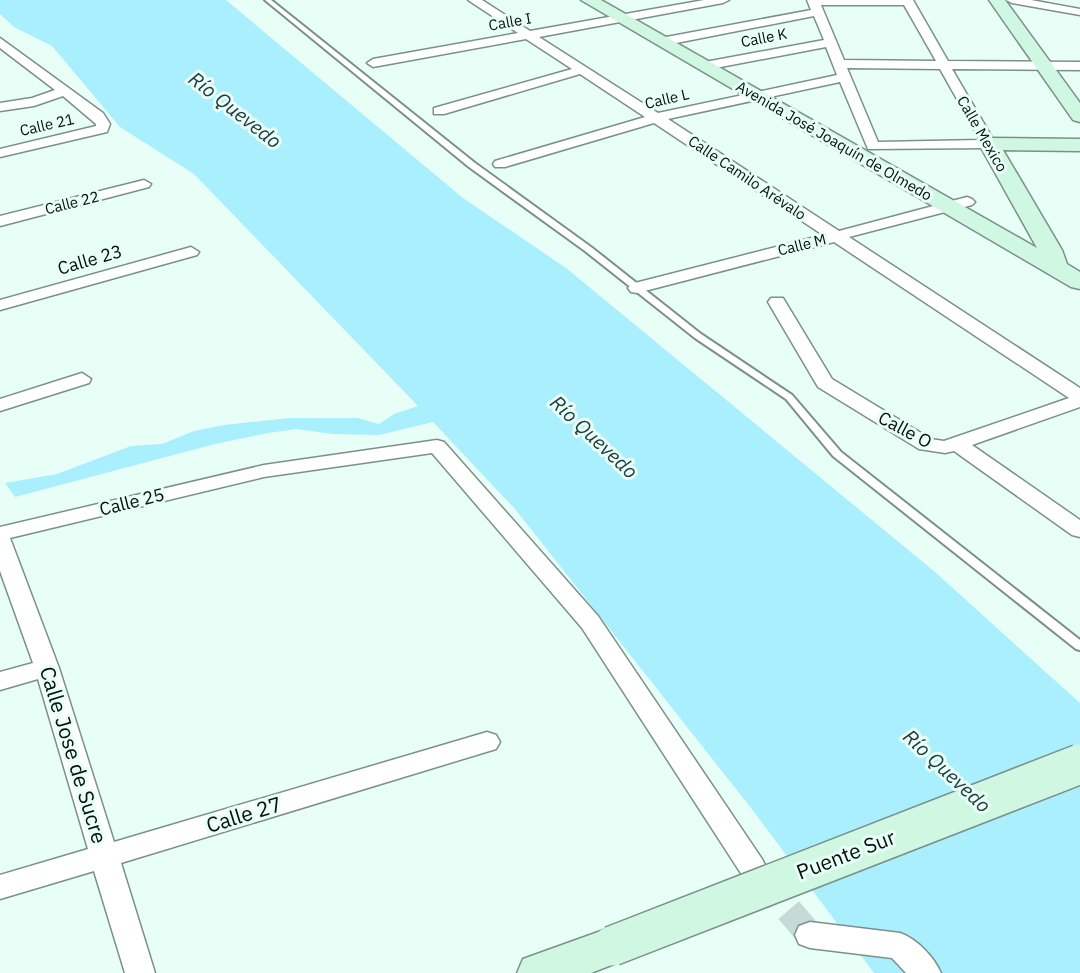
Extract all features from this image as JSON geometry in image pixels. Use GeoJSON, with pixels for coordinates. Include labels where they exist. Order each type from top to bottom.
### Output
{"type":"FeatureCollection","features":[{"type":"Feature","properties":{"kind":"main road","name":"Avenida José Joaquín de Olmedo"},"geometry":{"type":"LineString","coordinates":[[589,0],[630,17],[766,94],[1053,259],[1080,282]]}},
{"type":"Feature","properties":{"kind":"main road","name":"Avenida José Joaquín de Olmedo"},"geometry":{"type":"LineString","coordinates":[[611,0],[630,17]]}},
{"type":"Feature","properties":{"kind":"main road"},"geometry":{"type":"LineString","coordinates":[[998,0],[1080,116]]}},
{"type":"Feature","properties":{"kind":"main road","name":"Avenida José Joaquín de Olmedo"},"geometry":{"type":"LineString","coordinates":[[766,94],[873,146],[958,205]]}},
{"type":"Feature","properties":{"kind":"main road"},"geometry":{"type":"LineString","coordinates":[[988,144],[1080,145]]}},
{"type":"Feature","properties":{"kind":"main road","name":"Calle Mexico"},"geometry":{"type":"LineString","coordinates":[[988,144],[1053,259]]}},
{"type":"Feature","properties":{"kind":"main road","name":"Avenida José Joaquín de Olmedo"},"geometry":{"type":"LineString","coordinates":[[1053,259],[1080,267]]}},
{"type":"Feature","properties":{"kind":"main road","name":"Puente Sur"},"geometry":{"type":"LineString","coordinates":[[539,973],[1080,764]]}},
{"type":"Feature","properties":{"kind":"street","name":"Calle Camilo Arévalo"},"geometry":{"type":"LineString","coordinates":[[474,0],[1080,399]]}},
{"type":"Feature","properties":{"kind":"street","name":"Calle I"},"geometry":{"type":"LineString","coordinates":[[373,63],[723,0]]}},
{"type":"Feature","properties":{"kind":"street"},"geometry":{"type":"LineString","coordinates":[[1012,0],[1080,12]]}},
{"type":"Feature","properties":{"kind":"street"},"geometry":{"type":"LineString","coordinates":[[671,40],[814,5],[908,1]]}},
{"type":"Feature","properties":{"kind":"street","name":"Calle Mexico"},"geometry":{"type":"LineString","coordinates":[[908,1],[988,144]]}},
{"type":"Feature","properties":{"kind":"street"},"geometry":{"type":"LineString","coordinates":[[814,5],[873,146],[988,144]]}},
{"type":"Feature","properties":{"kind":"street"},"geometry":{"type":"LineString","coordinates":[[0,42],[64,92]]}},
{"type":"Feature","properties":{"kind":"street","name":"Calle K"},"geometry":{"type":"LineString","coordinates":[[714,65],[829,43]]}},
{"type":"Feature","properties":{"kind":"street","name":"Calle L"},"geometry":{"type":"LineString","coordinates":[[500,164],[655,118],[766,94],[841,71],[942,64],[1080,66]]}},
{"type":"Feature","properties":{"kind":"street"},"geometry":{"type":"LineString","coordinates":[[439,111],[582,70]]}},
{"type":"Feature","properties":{"kind":"street"},"geometry":{"type":"LineString","coordinates":[[0,107],[34,102],[64,92]]}},
{"type":"Feature","properties":{"kind":"street","name":"Calle 21"},"geometry":{"type":"LineString","coordinates":[[0,153],[102,129],[103,124],[98,116],[64,92]]}},
{"type":"Feature","properties":{"kind":"street","name":"Calle 22"},"geometry":{"type":"LineString","coordinates":[[0,221],[144,184]]}},
{"type":"Feature","properties":{"kind":"street","name":"Calle M"},"geometry":{"type":"LineString","coordinates":[[637,288],[958,205]]}},
{"type":"Feature","properties":{"kind":"street","name":"Calle 23"},"geometry":{"type":"LineString","coordinates":[[0,305],[191,252]]}},
{"type":"Feature","properties":{"kind":"street","name":"Calle O"},"geometry":{"type":"LineString","coordinates":[[777,302],[825,383],[917,441],[936,448],[1080,399]]}},
{"type":"Feature","properties":{"kind":"street"},"geometry":{"type":"LineString","coordinates":[[0,405],[82,379]]}},
{"type":"Feature","properties":{"kind":"street"},"geometry":{"type":"LineString","coordinates":[[956,443],[1080,530]]}},
{"type":"Feature","properties":{"kind":"street","name":"Calle 25"},"geometry":{"type":"LineString","coordinates":[[0,534],[264,471],[437,446],[590,622],[752,867]]}},
{"type":"Feature","properties":{"kind":"street","name":"Calle Jose de Sucre"},"geometry":{"type":"LineString","coordinates":[[0,540],[47,668],[140,973]]}},
{"type":"Feature","properties":{"kind":"street"},"geometry":{"type":"LineString","coordinates":[[0,681],[47,668]]}},
{"type":"Feature","properties":{"kind":"street","name":"Calle 27"},"geometry":{"type":"LineString","coordinates":[[0,887],[487,742]]}},
{"type":"Feature","properties":{"kind":"street"},"geometry":{"type":"LineString","coordinates":[[810,935],[900,946],[926,973]]}},
{"type":"Feature","properties":{"kind":"lane"},"geometry":{"type":"LineString","coordinates":[[268,0],[472,165],[698,336],[789,397],[837,454],[1080,646]]}},
{"type":"Feature","properties":{"kind":"water","name":"Río Quevedo"},"geometry":{"type":"Polygon","coordinates":[[[0,0],[226,0],[463,198],[566,268],[935,572],[1080,703],[1080,973],[874,973],[751,808],[515,509],[433,422],[379,435],[332,434],[297,429],[268,433],[215,444],[15,497],[5,483],[57,474],[131,446],[162,444],[194,431],[224,425],[290,418],[358,418],[379,424],[394,414],[418,406],[194,174],[120,127],[52,46],[14,27],[0,14],[0,0]]]}},
{"type":"Feature","properties":{"kind":"tunnel"},"geometry":{"type":"LineString","coordinates":[[762,879],[810,935]]}}]}
